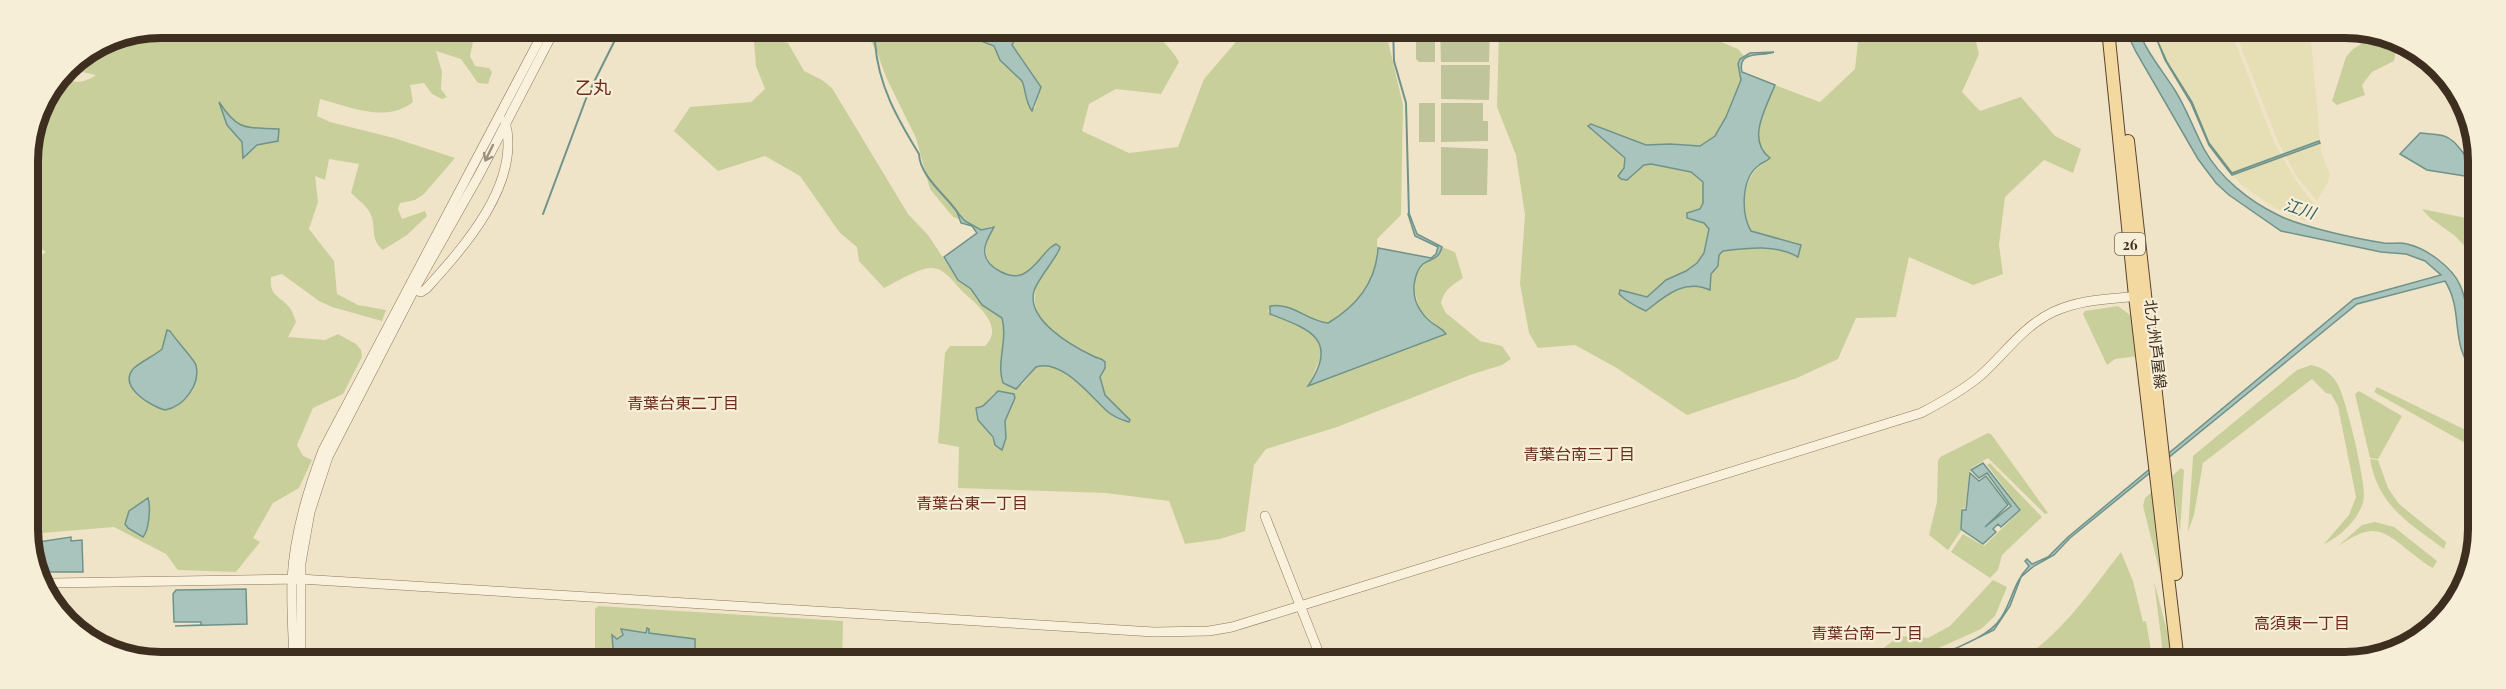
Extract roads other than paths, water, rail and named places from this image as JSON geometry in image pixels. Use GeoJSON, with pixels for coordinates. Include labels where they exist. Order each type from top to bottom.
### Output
{"type":"FeatureCollection","features":[{"type":"Feature","properties":{"kind":"main road","name":"北九州芦屋線"},"geometry":{"type":"LineString","coordinates":[[2109,38],[2159,455],[2186,651]]}},
{"type":"Feature","properties":{"kind":"main road","name":"北九州芦屋線"},"geometry":{"type":"LineString","coordinates":[[2117,38],[2140,296]]}},
{"type":"Feature","properties":{"kind":"main road","name":"北九州芦屋線"},"geometry":{"type":"LineString","coordinates":[[2163,485],[2177,651]]}},
{"type":"Feature","properties":{"kind":"street"},"geometry":{"type":"LineString","coordinates":[[294,652],[297,537],[303,506],[323,450],[540,38]]}},
{"type":"Feature","properties":{"kind":"street"},"geometry":{"type":"LineString","coordinates":[[300,652],[296,580],[310,512],[328,457],[414,290],[479,175],[550,38]]}},
{"type":"Feature","properties":{"kind":"street"},"geometry":{"type":"LineString","coordinates":[[414,290],[421,292],[426,289],[457,255],[496,196],[507,156],[509,133],[505,121]]}},
{"type":"Feature","properties":{"kind":"street"},"geometry":{"type":"LineString","coordinates":[[51,584],[296,580],[1154,632],[1209,631],[1232,627],[1921,413],[1949,399],[1980,376],[2011,342],[2052,313],[2075,304],[2140,296]]}},
{"type":"Feature","properties":{"kind":"street"},"geometry":{"type":"LineString","coordinates":[[1265,516],[1318,651]]}},
{"type":"Feature","properties":{"kind":"water"},"geometry":{"type":"Polygon","coordinates":[[[984,38],[1016,38],[1012,45],[1041,87],[1032,111],[1022,81],[1000,60],[994,46],[981,41],[984,38]]]}},
{"type":"Feature","properties":{"kind":"water"},"geometry":{"type":"Polygon","coordinates":[[[2129,38],[2142,38],[2180,99],[2211,160],[2218,170],[2246,196],[2278,215],[2301,224],[2360,239],[2384,243],[2404,243],[2438,259],[2456,278],[2464,297],[2469,334],[2469,365],[2462,352],[2454,305],[2445,281],[2357,304],[2070,538],[2054,555],[2034,566],[2021,577],[2029,566],[2025,561],[2027,559],[2032,564],[2048,557],[2068,537],[2354,299],[2441,275],[2425,261],[2406,254],[2381,252],[2281,231],[2229,195],[2216,183],[2198,159],[2129,38]]]}},
{"type":"Feature","properties":{"kind":"water"},"geometry":{"type":"Polygon","coordinates":[[[2156,38],[2167,62],[2192,102],[2209,143],[2232,173],[2319,141],[2320,143],[2232,175],[2209,145],[2191,103],[2165,60],[2156,38]]]}},
{"type":"Feature","properties":{"kind":"water"},"geometry":{"type":"Polygon","coordinates":[[[1774,52],[1746,57],[1741,65],[1742,72],[1775,85],[1763,113],[1759,133],[1759,142],[1763,151],[1770,158],[1758,166],[1748,179],[1744,197],[1745,216],[1751,231],[1801,245],[1798,257],[1771,249],[1751,248],[1723,251],[1719,255],[1718,266],[1711,274],[1710,290],[1701,287],[1684,287],[1646,311],[1635,306],[1619,294],[1620,290],[1647,297],[1666,280],[1697,263],[1704,253],[1709,229],[1704,223],[1687,218],[1687,213],[1700,209],[1703,203],[1703,182],[1691,172],[1651,164],[1644,165],[1627,180],[1621,179],[1618,176],[1624,168],[1625,158],[1588,126],[1591,124],[1646,145],[1700,146],[1715,136],[1726,117],[1741,80],[1738,64],[1740,59],[1750,53],[1774,52]]]}},
{"type":"Feature","properties":{"kind":"water"},"geometry":{"type":"Polygon","coordinates":[[[219,102],[232,119],[244,126],[279,129],[278,141],[257,145],[243,158],[242,142],[227,125],[219,102]]]}},
{"type":"Feature","properties":{"kind":"water"},"geometry":{"type":"Polygon","coordinates":[[[2420,133],[2444,136],[2453,141],[2469,159],[2469,178],[2427,170],[2400,154],[2420,133]]]}},
{"type":"Feature","properties":{"kind":"water"},"geometry":{"type":"Polygon","coordinates":[[[957,212],[965,221],[981,230],[994,227],[986,244],[985,254],[990,264],[1000,272],[1012,275],[1023,274],[1051,247],[1056,244],[1060,247],[1034,291],[1033,302],[1037,312],[1053,331],[1084,352],[1105,362],[1105,368],[1100,377],[1105,395],[1130,420],[1129,422],[1110,414],[1075,380],[1056,368],[1036,367],[1016,389],[1003,383],[1001,375],[1004,335],[1002,318],[982,305],[971,289],[958,280],[944,257],[977,233],[972,226],[961,223],[957,212]]]}},
{"type":"Feature","properties":{"kind":"water"},"geometry":{"type":"Polygon","coordinates":[[[1409,213],[1417,234],[1442,247],[1437,257],[1419,268],[1414,291],[1418,306],[1424,315],[1446,334],[1308,386],[1321,357],[1316,338],[1297,325],[1270,314],[1270,306],[1292,309],[1328,323],[1348,309],[1369,283],[1378,248],[1431,258],[1436,254],[1438,247],[1415,236],[1409,213]]]}},
{"type":"Feature","properties":{"kind":"water"},"geometry":{"type":"Polygon","coordinates":[[[167,330],[194,362],[197,373],[193,387],[184,400],[165,410],[144,400],[132,388],[130,375],[134,368],[162,349],[167,330]]]}},
{"type":"Feature","properties":{"kind":"water"},"geometry":{"type":"Polygon","coordinates":[[[998,391],[1014,394],[1015,398],[1005,421],[1006,438],[1002,450],[995,445],[993,437],[978,420],[976,408],[983,406],[998,391]]]}},
{"type":"Feature","properties":{"kind":"water"},"geometry":{"type":"Polygon","coordinates":[[[1983,463],[2020,510],[2001,527],[1998,524],[1993,529],[1996,532],[1983,544],[1961,529],[1962,510],[1966,510],[1970,473],[1979,481],[1986,476],[2008,505],[1985,527],[2011,506],[1987,473],[1979,478],[1971,470],[1983,463]]]}},
{"type":"Feature","properties":{"kind":"water"},"geometry":{"type":"Polygon","coordinates":[[[148,498],[149,518],[143,537],[125,524],[129,511],[148,498]]]}},
{"type":"Feature","properties":{"kind":"water"},"geometry":{"type":"Polygon","coordinates":[[[71,537],[71,541],[82,540],[83,572],[46,572],[39,542],[71,537]]]}},
{"type":"Feature","properties":{"kind":"water"},"geometry":{"type":"Polygon","coordinates":[[[2020,579],[2010,606],[1994,630],[1976,639],[2001,618],[2020,579]]]}},
{"type":"Feature","properties":{"kind":"water"},"geometry":{"type":"Polygon","coordinates":[[[246,589],[247,624],[175,626],[201,625],[201,622],[174,622],[173,594],[176,590],[246,589]]]}},
{"type":"Feature","properties":{"kind":"water"},"geometry":{"type":"Polygon","coordinates":[[[647,628],[649,633],[695,639],[695,652],[613,652],[612,635],[617,639],[623,635],[621,629],[646,633],[647,628]]]}},
{"type":"Feature","properties":{"kind":"waterway"},"geometry":{"type":"LineString","coordinates":[[543,214],[587,96],[616,38]]}},
{"type":"Feature","properties":{"kind":"waterway"},"geometry":{"type":"LineString","coordinates":[[870,38],[875,42],[884,87],[896,114],[919,154],[924,170],[958,213]]}},
{"type":"Feature","properties":{"kind":"waterway"},"geometry":{"type":"LineString","coordinates":[[1393,38],[1394,61],[1406,103],[1409,215]]}},
{"type":"Feature","properties":{"kind":"district","name":"乙丸"},"geometry":{"type":"Point","coordinates":[593,87]}},
{"type":"Feature","properties":{"kind":"district","name":"青葉台東二丁目"},"geometry":{"type":"Point","coordinates":[683,402]}},
{"type":"Feature","properties":{"kind":"district","name":"青葉台南三丁目"},"geometry":{"type":"Point","coordinates":[1579,453]}},
{"type":"Feature","properties":{"kind":"district","name":"青葉台東一丁目"},"geometry":{"type":"Point","coordinates":[972,502]}},
{"type":"Feature","properties":{"kind":"district","name":"高須東一丁目"},"geometry":{"type":"Point","coordinates":[2302,622]}},
{"type":"Feature","properties":{"kind":"district","name":"青葉台南一丁目"},"geometry":{"type":"Point","coordinates":[1867,632]}},
{"type":"Feature","properties":{"kind":"water label","name":"江川"},"geometry":{"type":"Point","coordinates":[2300,208]}}]}
